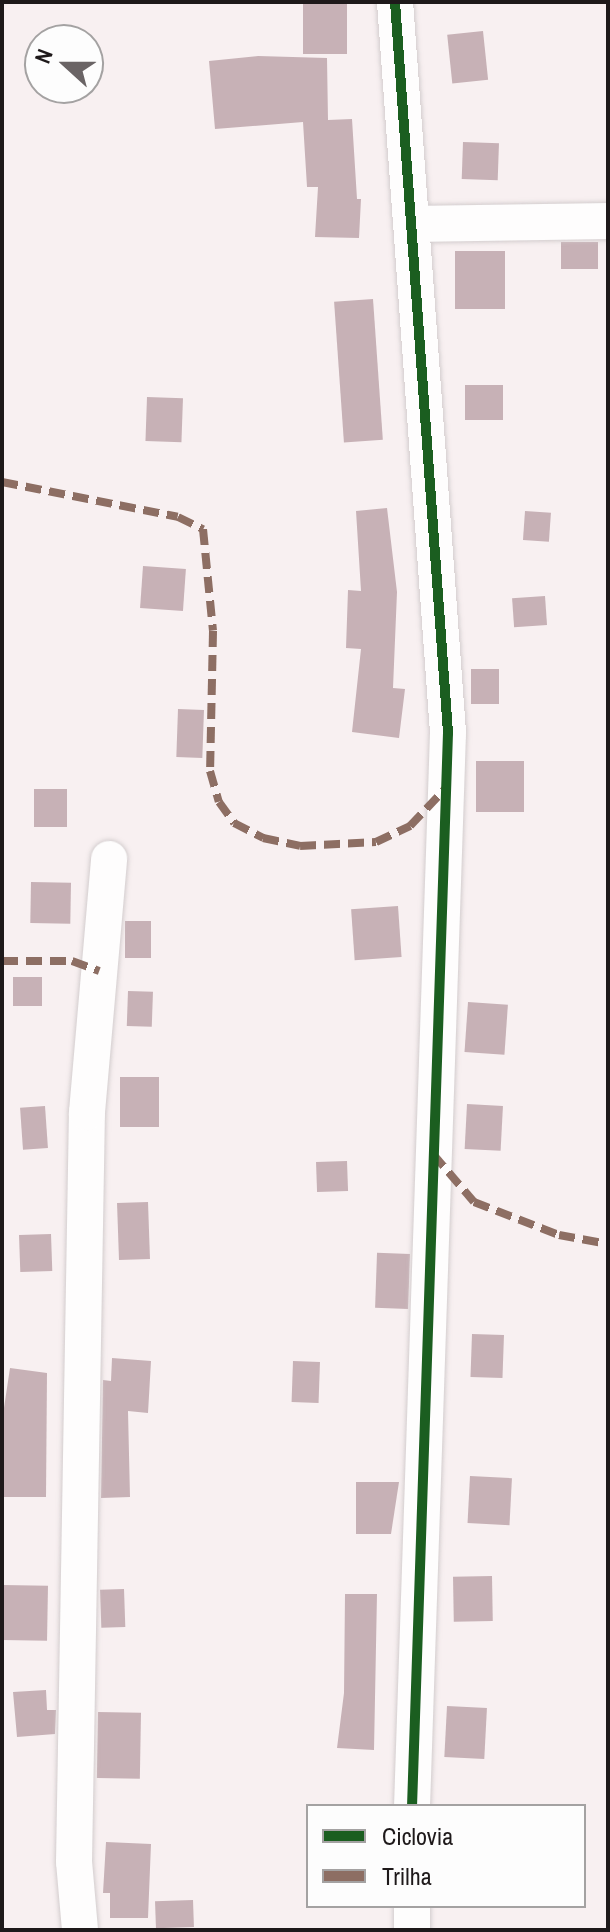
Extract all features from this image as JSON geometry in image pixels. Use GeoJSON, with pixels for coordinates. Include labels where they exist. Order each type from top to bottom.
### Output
{"type":"FeatureCollection","features":[{"type":"Feature","properties":{"kind":"street"},"geometry":{"type":"LineString","coordinates":[[395,2],[448,733],[412,1804]]}},
{"type":"Feature","properties":{"kind":"street"},"geometry":{"type":"LineString","coordinates":[[413,224],[608,221]]}},
{"type":"Feature","properties":{"kind":"street"},"geometry":{"type":"LineString","coordinates":[[80,1930],[74,1862],[87,1112],[109,859]]}},
{"type":"Feature","properties":{"kind":"street"},"geometry":{"type":"LineString","coordinates":[[412,1908],[412,1930]]}},
{"type":"Feature","properties":{"kind":"building"},"geometry":{"type":"Polygon","coordinates":[[[303,2],[347,2],[347,54],[303,54],[303,2]]]}},
{"type":"Feature","properties":{"kind":"building"},"geometry":{"type":"Polygon","coordinates":[[[483,31],[488,80],[452,83],[447,35],[483,31]]]}},
{"type":"Feature","properties":{"kind":"building"},"geometry":{"type":"Polygon","coordinates":[[[258,56],[327,58],[328,120],[352,119],[357,199],[361,199],[359,238],[315,237],[318,187],[307,187],[303,122],[215,129],[209,61],[258,56]]]}},
{"type":"Feature","properties":{"kind":"building"},"geometry":{"type":"Polygon","coordinates":[[[463,142],[499,143],[498,180],[462,179],[463,142]]]}},
{"type":"Feature","properties":{"kind":"building"},"geometry":{"type":"Polygon","coordinates":[[[561,242],[598,242],[598,269],[561,269],[561,242]]]}},
{"type":"Feature","properties":{"kind":"building"},"geometry":{"type":"Polygon","coordinates":[[[455,251],[505,251],[505,309],[455,309],[455,251]]]}},
{"type":"Feature","properties":{"kind":"building"},"geometry":{"type":"Polygon","coordinates":[[[373,299],[383,440],[344,442],[334,302],[373,299]]]}},
{"type":"Feature","properties":{"kind":"building"},"geometry":{"type":"Polygon","coordinates":[[[465,385],[503,385],[503,420],[465,420],[465,385]]]}},
{"type":"Feature","properties":{"kind":"building"},"geometry":{"type":"Polygon","coordinates":[[[147,397],[183,398],[181,442],[145,441],[147,397]]]}},
{"type":"Feature","properties":{"kind":"building"},"geometry":{"type":"Polygon","coordinates":[[[387,508],[397,592],[393,688],[405,689],[399,738],[352,732],[361,649],[346,648],[348,590],[361,591],[356,511],[387,508]]]}},
{"type":"Feature","properties":{"kind":"building"},"geometry":{"type":"Polygon","coordinates":[[[525,511],[551,513],[549,542],[523,540],[525,511]]]}},
{"type":"Feature","properties":{"kind":"building"},"geometry":{"type":"Polygon","coordinates":[[[143,566],[186,569],[183,611],[140,608],[143,566]]]}},
{"type":"Feature","properties":{"kind":"building"},"geometry":{"type":"Polygon","coordinates":[[[545,596],[547,625],[514,627],[512,598],[545,596]]]}},
{"type":"Feature","properties":{"kind":"building"},"geometry":{"type":"Polygon","coordinates":[[[471,669],[499,669],[499,704],[471,704],[471,669]]]}},
{"type":"Feature","properties":{"kind":"building"},"geometry":{"type":"Polygon","coordinates":[[[178,709],[204,710],[202,758],[176,757],[178,709]]]}},
{"type":"Feature","properties":{"kind":"building"},"geometry":{"type":"Polygon","coordinates":[[[476,761],[524,761],[524,812],[476,812],[476,761]]]}},
{"type":"Feature","properties":{"kind":"building"},"geometry":{"type":"Polygon","coordinates":[[[34,789],[67,789],[67,827],[34,827],[34,789]]]}},
{"type":"Feature","properties":{"kind":"building"},"geometry":{"type":"Polygon","coordinates":[[[31,882],[71,883],[70,924],[30,923],[31,882]]]}},
{"type":"Feature","properties":{"kind":"building"},"geometry":{"type":"Polygon","coordinates":[[[398,906],[402,957],[355,960],[351,909],[398,906]]]}},
{"type":"Feature","properties":{"kind":"building"},"geometry":{"type":"Polygon","coordinates":[[[125,921],[151,921],[151,958],[125,958],[125,921]]]}},
{"type":"Feature","properties":{"kind":"building"},"geometry":{"type":"Polygon","coordinates":[[[13,977],[42,977],[42,1006],[13,1006],[13,977]]]}},
{"type":"Feature","properties":{"kind":"building"},"geometry":{"type":"Polygon","coordinates":[[[128,991],[153,992],[152,1027],[127,1026],[128,991]]]}},
{"type":"Feature","properties":{"kind":"building"},"geometry":{"type":"Polygon","coordinates":[[[468,1002],[508,1005],[504,1055],[465,1052],[468,1002]]]}},
{"type":"Feature","properties":{"kind":"building"},"geometry":{"type":"Polygon","coordinates":[[[120,1077],[159,1077],[159,1127],[120,1127],[120,1077]]]}},
{"type":"Feature","properties":{"kind":"building"},"geometry":{"type":"Polygon","coordinates":[[[467,1104],[503,1106],[501,1151],[465,1149],[467,1104]]]}},
{"type":"Feature","properties":{"kind":"building"},"geometry":{"type":"Polygon","coordinates":[[[45,1106],[48,1148],[23,1150],[20,1108],[45,1106]]]}},
{"type":"Feature","properties":{"kind":"building"},"geometry":{"type":"Polygon","coordinates":[[[347,1161],[348,1191],[317,1192],[316,1162],[347,1161]]]}},
{"type":"Feature","properties":{"kind":"building"},"geometry":{"type":"Polygon","coordinates":[[[148,1202],[150,1259],[119,1260],[117,1203],[148,1202]]]}},
{"type":"Feature","properties":{"kind":"building"},"geometry":{"type":"Polygon","coordinates":[[[51,1234],[52,1271],[20,1272],[19,1235],[51,1234]]]}},
{"type":"Feature","properties":{"kind":"building"},"geometry":{"type":"Polygon","coordinates":[[[377,1253],[410,1254],[408,1309],[375,1308],[377,1253]]]}},
{"type":"Feature","properties":{"kind":"building"},"geometry":{"type":"Polygon","coordinates":[[[472,1334],[504,1335],[502,1378],[470,1377],[472,1334]]]}},
{"type":"Feature","properties":{"kind":"building"},"geometry":{"type":"Polygon","coordinates":[[[112,1358],[151,1361],[148,1413],[128,1411],[130,1497],[101,1498],[103,1380],[111,1381],[112,1358]]]}},
{"type":"Feature","properties":{"kind":"building"},"geometry":{"type":"Polygon","coordinates":[[[293,1361],[320,1362],[319,1403],[292,1402],[293,1361]]]}},
{"type":"Feature","properties":{"kind":"building"},"geometry":{"type":"Polygon","coordinates":[[[10,1368],[47,1373],[46,1497],[2,1497],[2,1421],[10,1368]]]}},
{"type":"Feature","properties":{"kind":"building"},"geometry":{"type":"Polygon","coordinates":[[[470,1476],[512,1478],[509,1525],[468,1523],[470,1476]]]}},
{"type":"Feature","properties":{"kind":"building"},"geometry":{"type":"Polygon","coordinates":[[[356,1482],[399,1482],[391,1534],[356,1534],[356,1482]]]}},
{"type":"Feature","properties":{"kind":"building"},"geometry":{"type":"Polygon","coordinates":[[[492,1576],[493,1621],[454,1622],[453,1577],[492,1576]]]}},
{"type":"Feature","properties":{"kind":"building"},"geometry":{"type":"Polygon","coordinates":[[[3,1585],[48,1586],[47,1641],[2,1640],[3,1585]]]}},
{"type":"Feature","properties":{"kind":"building"},"geometry":{"type":"Polygon","coordinates":[[[124,1589],[125,1627],[101,1628],[100,1590],[124,1589]]]}},
{"type":"Feature","properties":{"kind":"building"},"geometry":{"type":"Polygon","coordinates":[[[345,1594],[377,1594],[374,1750],[337,1748],[344,1693],[345,1594]]]}},
{"type":"Feature","properties":{"kind":"building"},"geometry":{"type":"Polygon","coordinates":[[[46,1690],[47,1710],[56,1710],[55,1734],[17,1737],[13,1692],[46,1690]]]}},
{"type":"Feature","properties":{"kind":"building"},"geometry":{"type":"Polygon","coordinates":[[[447,1706],[487,1708],[484,1759],[444,1757],[447,1706]]]}},
{"type":"Feature","properties":{"kind":"building"},"geometry":{"type":"Polygon","coordinates":[[[98,1712],[141,1713],[140,1779],[97,1778],[98,1712]]]}},
{"type":"Feature","properties":{"kind":"building"},"geometry":{"type":"Polygon","coordinates":[[[106,1842],[151,1844],[148,1918],[110,1918],[110,1893],[103,1893],[106,1842]]]}},
{"type":"Feature","properties":{"kind":"building"},"geometry":{"type":"Polygon","coordinates":[[[193,1900],[194,1927],[156,1928],[155,1901],[193,1900]]]}},
{"type":"Feature","properties":{"kind":"marked path"},"geometry":{"type":"LineString","coordinates":[[2,482],[178,517],[203,529],[213,631],[210,771],[219,802],[234,823],[263,838],[300,846],[376,842],[410,826],[445,789]]}},
{"type":"Feature","properties":{"kind":"marked path"},"geometry":{"type":"LineString","coordinates":[[2,961],[72,961],[99,971]]}},
{"type":"Feature","properties":{"kind":"marked path"},"geometry":{"type":"LineString","coordinates":[[433,1154],[474,1202],[559,1235],[608,1244]]}},
{"type":"Feature","properties":{"kind":"cycle path"},"geometry":{"type":"LineString","coordinates":[[395,2],[448,733],[412,1804]]}}]}
